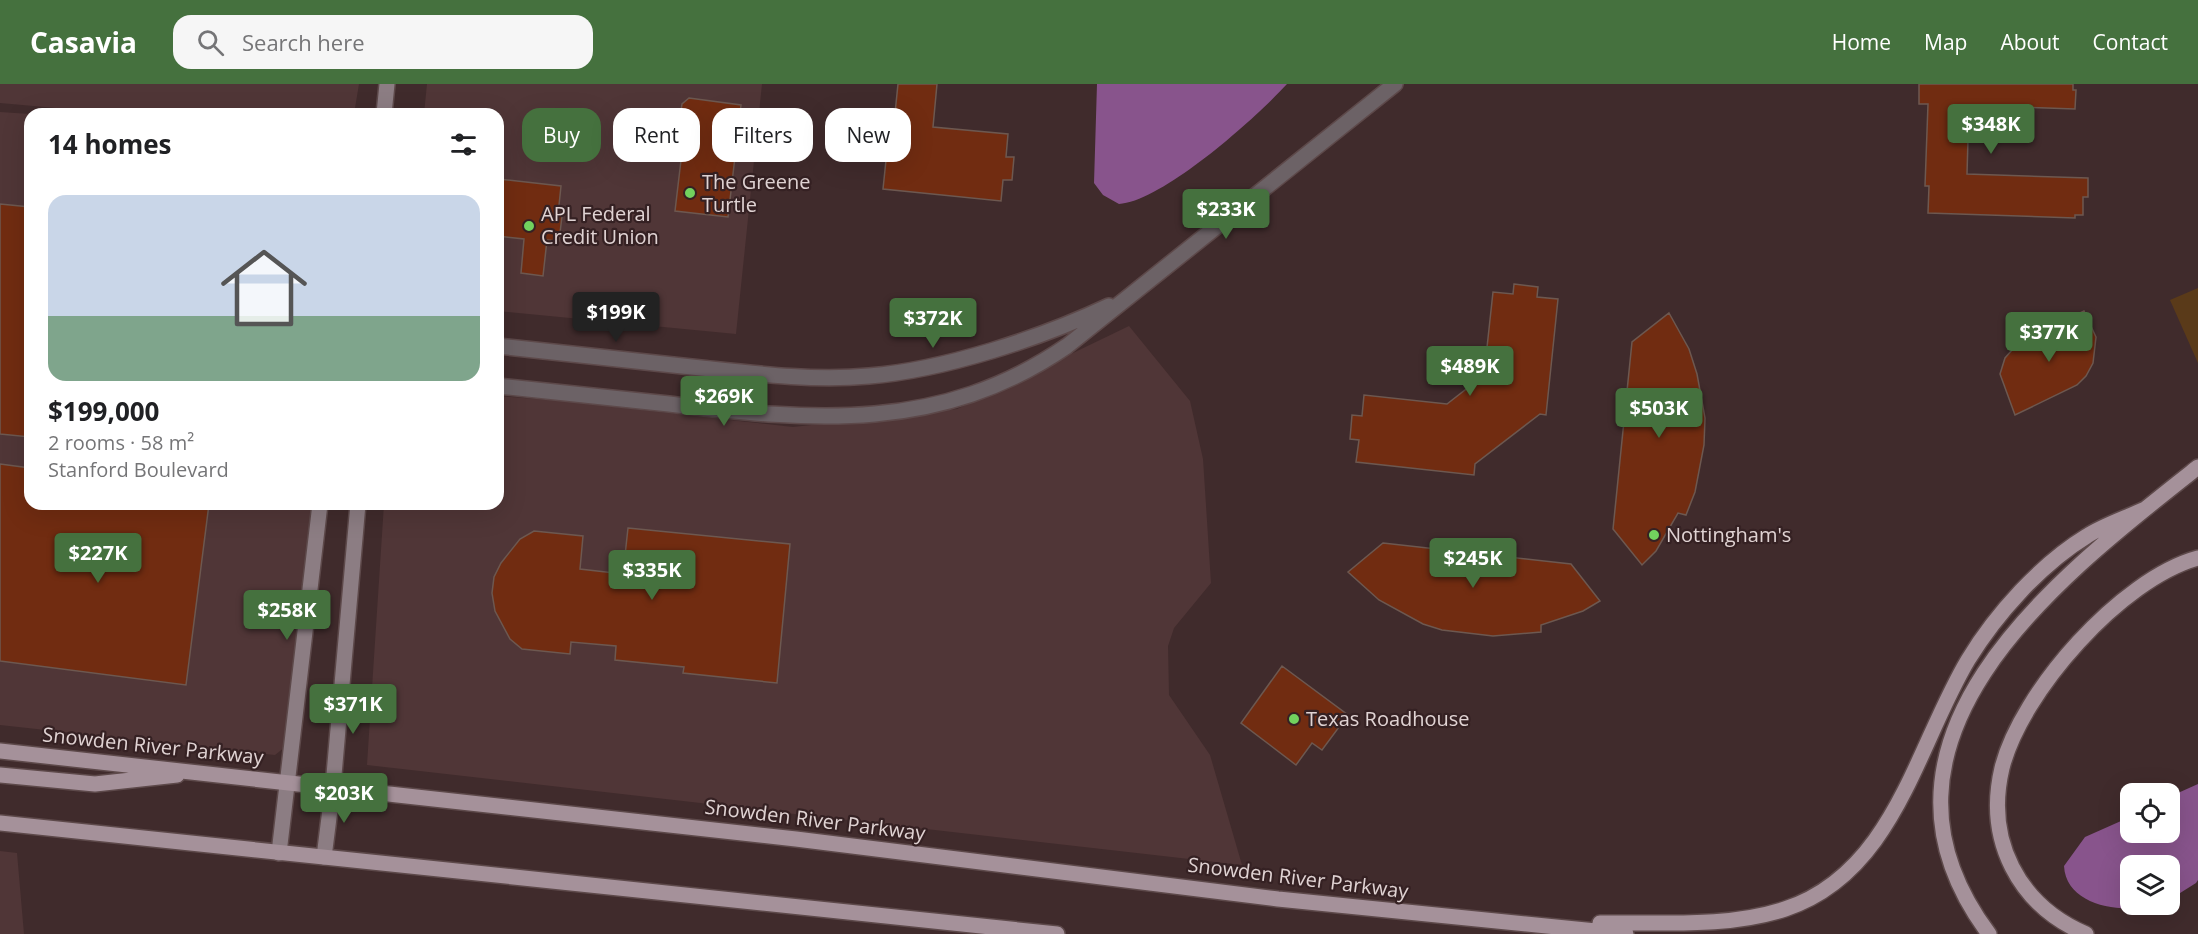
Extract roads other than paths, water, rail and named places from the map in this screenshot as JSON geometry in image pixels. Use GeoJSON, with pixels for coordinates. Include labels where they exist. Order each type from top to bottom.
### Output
{"type":"FeatureCollection","features":[{"type":"Feature","properties":{"kind":"main road"},"geometry":{"type":"LineString","coordinates":[[1989,934],[1969,907],[1952,873],[1944,844],[1940,805],[1943,775],[1953,735],[1970,697],[2008,637],[2070,573],[2198,467]]}},
{"type":"Feature","properties":{"kind":"main road"},"geometry":{"type":"LineString","coordinates":[[1521,924],[1705,922],[1755,917],[1787,908],[1817,893],[1843,875],[1864,855],[1883,831],[1899,804],[1952,688],[1994,624],[2056,559],[2087,535],[2145,509]]}},
{"type":"Feature","properties":{"kind":"main road"},"geometry":{"type":"LineString","coordinates":[[2086,934],[2050,915],[2024,887],[2010,866],[1998,819],[1998,794],[2003,767],[2013,739],[2030,708],[2073,648],[2102,618],[2134,592],[2165,573],[2198,558]]}},
{"type":"Feature","properties":{"kind":"main road","name":"Snowden River Parkway"},"geometry":{"type":"LineString","coordinates":[[0,751],[333,786],[1032,867],[1278,899],[1626,934]]}},
{"type":"Feature","properties":{"kind":"main road"},"geometry":{"type":"LineString","coordinates":[[0,776],[95,784],[206,772]]}},
{"type":"Feature","properties":{"kind":"main road"},"geometry":{"type":"LineString","coordinates":[[0,823],[1057,934]]}},
{"type":"Feature","properties":{"kind":"street"},"geometry":{"type":"LineString","coordinates":[[385,108],[387,84]]}},
{"type":"Feature","properties":{"kind":"street"},"geometry":{"type":"LineString","coordinates":[[504,387],[732,412],[820,418],[874,416],[925,408],[972,395],[1034,369],[1130,296],[1395,84]]}},
{"type":"Feature","properties":{"kind":"street"},"geometry":{"type":"LineString","coordinates":[[504,347],[737,372],[820,378],[870,376],[964,359],[1075,320],[1130,296]]}},
{"type":"Feature","properties":{"kind":"street"},"geometry":{"type":"LineString","coordinates":[[279,853],[319,510]]}},
{"type":"Feature","properties":{"kind":"street"},"geometry":{"type":"LineString","coordinates":[[324,857],[333,786],[357,510]]}},
{"type":"Feature","properties":{"kind":"place","name":"The Greene Turtle"},"geometry":{"type":"Point","coordinates":[690,193]}},
{"type":"Feature","properties":{"kind":"place","name":"APL Federal Credit Union"},"geometry":{"type":"Point","coordinates":[529,226]}},
{"type":"Feature","properties":{"kind":"place","name":"Nottingham's"},"geometry":{"type":"Point","coordinates":[1654,535]}},
{"type":"Feature","properties":{"kind":"place","name":"Texas Roadhouse"},"geometry":{"type":"Point","coordinates":[1294,719]}}]}
